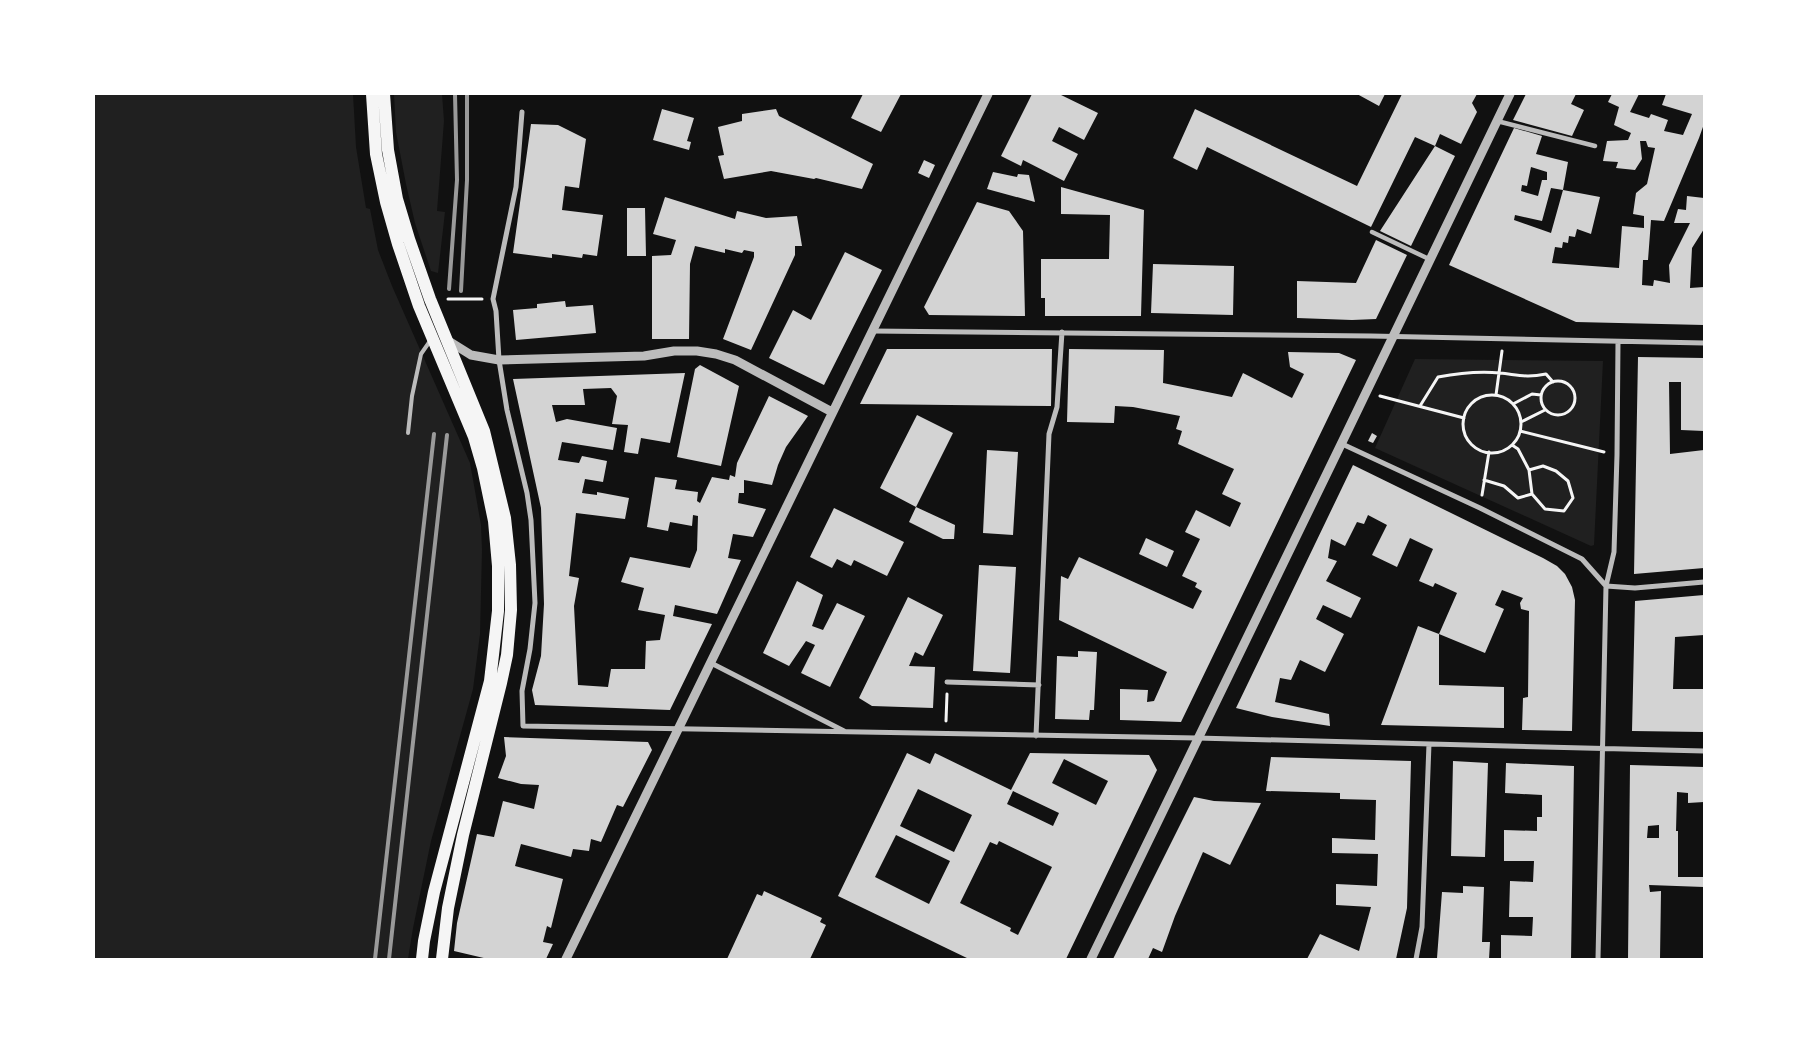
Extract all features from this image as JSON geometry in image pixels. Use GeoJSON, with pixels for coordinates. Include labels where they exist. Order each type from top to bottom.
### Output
{"type":"FeatureCollection","features":[{"type":"Feature","properties":{"kind":"main road"},"geometry":{"type":"LineString","coordinates":[[378,95],[379,111],[376,154],[386,202],[398,244],[420,306],[474,436],[494,521],[498,566],[498,611],[490,681],[434,892],[424,941],[424,959]]}},
{"type":"Feature","properties":{"kind":"main road"},"geometry":{"type":"LineString","coordinates":[[379,111],[397,199],[408,239],[430,299],[484,431],[505,518],[510,565],[512,610],[507,655],[461,844],[448,908],[442,959]]}},
{"type":"Feature","properties":{"kind":"street"},"geometry":{"type":"LineString","coordinates":[[566,959],[871,330],[988,94]]}},
{"type":"Feature","properties":{"kind":"street"},"geometry":{"type":"LineString","coordinates":[[1091,959],[1510,94]]}},
{"type":"Feature","properties":{"kind":"street"},"geometry":{"type":"LineString","coordinates":[[522,112],[516,187],[493,298],[496,312],[499,360],[507,410],[527,493],[531,520],[535,603],[530,650],[522,691],[523,726],[1197,738],[1704,751]]}},
{"type":"Feature","properties":{"kind":"street"},"geometry":{"type":"LineString","coordinates":[[1497,121],[1595,146]]}},
{"type":"Feature","properties":{"kind":"street"},"geometry":{"type":"LineString","coordinates":[[1372,232],[1431,260]]}},
{"type":"Feature","properties":{"kind":"street"},"geometry":{"type":"LineString","coordinates":[[871,330],[1393,336],[1704,343]]}},
{"type":"Feature","properties":{"kind":"street"},"geometry":{"type":"LineString","coordinates":[[1036,736],[1049,434],[1057,407],[1062,332]]}},
{"type":"Feature","properties":{"kind":"street"},"geometry":{"type":"LineString","coordinates":[[448,340],[471,355],[499,360],[644,356],[674,351],[697,351],[716,354],[735,360],[832,412]]}},
{"type":"Feature","properties":{"kind":"street"},"geometry":{"type":"LineString","coordinates":[[1598,959],[1606,586],[1614,552],[1618,342]]}},
{"type":"Feature","properties":{"kind":"street"},"geometry":{"type":"LineString","coordinates":[[1340,443],[1480,508],[1582,559],[1606,586],[1634,588],[1704,582]]}},
{"type":"Feature","properties":{"kind":"street"},"geometry":{"type":"LineString","coordinates":[[711,663],[846,732]]}},
{"type":"Feature","properties":{"kind":"street"},"geometry":{"type":"LineString","coordinates":[[947,682],[1039,685]]}},
{"type":"Feature","properties":{"kind":"street"},"geometry":{"type":"LineString","coordinates":[[1416,959],[1422,927],[1429,744]]}},
{"type":"Feature","properties":{"kind":"lane"},"geometry":{"type":"LineString","coordinates":[[408,434],[412,396],[421,354],[433,338]]}},
{"type":"Feature","properties":{"kind":"path"},"geometry":{"type":"LineString","coordinates":[[430,299],[493,298]]}},
{"type":"Feature","properties":{"kind":"path"},"geometry":{"type":"LineString","coordinates":[[1496,396],[1503,339]]}},
{"type":"Feature","properties":{"kind":"path"},"geometry":{"type":"LineString","coordinates":[[1420,406],[1438,377],[1464,372],[1499,373],[1530,377],[1546,374],[1553,382]]}},
{"type":"Feature","properties":{"kind":"path"},"geometry":{"type":"LineString","coordinates":[[1559,381],[1570,386],[1574,393],[1574,405],[1562,415],[1545,410],[1541,401],[1541,395],[1547,385],[1553,382],[1559,381]]}},
{"type":"Feature","properties":{"kind":"path"},"geometry":{"type":"LineString","coordinates":[[1365,392],[1464,418]]}},
{"type":"Feature","properties":{"kind":"path"},"geometry":{"type":"LineString","coordinates":[[1513,404],[1532,394],[1541,395]]}},
{"type":"Feature","properties":{"kind":"path"},"geometry":{"type":"LineString","coordinates":[[1488,395],[1496,396],[1506,398],[1513,404],[1519,412],[1520,431],[1512,445],[1505,450],[1489,452],[1480,450],[1466,437],[1464,418],[1467,410],[1480,398],[1488,395]]}},
{"type":"Feature","properties":{"kind":"path"},"geometry":{"type":"LineString","coordinates":[[1521,422],[1545,410]]}},
{"type":"Feature","properties":{"kind":"path"},"geometry":{"type":"LineString","coordinates":[[1520,431],[1617,455]]}},
{"type":"Feature","properties":{"kind":"path"},"geometry":{"type":"LineString","coordinates":[[1512,445],[1518,449],[1530,470],[1532,494],[1544,509],[1564,511],[1573,498],[1568,481],[1556,471],[1543,466],[1530,470]]}},
{"type":"Feature","properties":{"kind":"path"},"geometry":{"type":"LineString","coordinates":[[1480,508],[1489,452]]}},
{"type":"Feature","properties":{"kind":"path"},"geometry":{"type":"LineString","coordinates":[[1484,480],[1504,486],[1518,498],[1532,494]]}},
{"type":"Feature","properties":{"kind":"path"},"geometry":{"type":"LineString","coordinates":[[946,734],[947,682]]}},
{"type":"Feature","properties":{"kind":"shaded area"},"geometry":{"type":"Polygon","coordinates":[[[94,94],[353,94],[356,147],[366,208],[370,209],[378,250],[470,463],[481,525],[480,634],[473,689],[431,841],[408,959],[94,959],[94,94]]]}},
{"type":"Feature","properties":{"kind":"shaded area"},"geometry":{"type":"Polygon","coordinates":[[[394,94],[442,94],[444,121],[437,211],[445,212],[438,273],[431,271],[415,223],[396,132],[394,94]]]}},
{"type":"Feature","properties":{"kind":"shaded area"},"geometry":{"type":"Polygon","coordinates":[[[1415,359],[1603,361],[1594,545],[1591,546],[1375,448],[1415,359]]]}},
{"type":"Feature","properties":{"kind":"building"},"geometry":{"type":"Polygon","coordinates":[[[863,94],[901,94],[881,132],[851,118],[863,94]]]}},
{"type":"Feature","properties":{"kind":"building"},"geometry":{"type":"Polygon","coordinates":[[[1032,94],[1059,94],[1098,113],[1084,140],[1059,127],[1052,141],[1078,154],[1064,181],[1023,160],[1021,166],[1001,156],[1032,94]]]}},
{"type":"Feature","properties":{"kind":"building"},"geometry":{"type":"Polygon","coordinates":[[[1357,94],[1385,94],[1379,106],[1357,94]]]}},
{"type":"Feature","properties":{"kind":"building"},"geometry":{"type":"Polygon","coordinates":[[[1402,94],[1477,94],[1472,103],[1477,112],[1461,144],[1440,134],[1435,146],[1415,137],[1371,227],[1207,147],[1197,170],[1173,158],[1195,109],[1357,186],[1402,94]]]}},
{"type":"Feature","properties":{"kind":"building"},"geometry":{"type":"Polygon","coordinates":[[[1526,94],[1576,94],[1571,104],[1584,110],[1572,136],[1513,120],[1526,94]]]}},
{"type":"Feature","properties":{"kind":"building"},"geometry":{"type":"Polygon","coordinates":[[[1612,94],[1639,94],[1630,112],[1649,118],[1651,114],[1668,120],[1664,131],[1683,135],[1692,114],[1662,105],[1666,94],[1704,94],[1704,124],[1699,138],[1664,221],[1651,220],[1648,260],[1643,260],[1642,285],[1653,286],[1654,280],[1670,283],[1669,265],[1690,223],[1674,223],[1678,209],[1686,210],[1687,196],[1704,198],[1704,229],[1692,248],[1690,288],[1704,287],[1704,325],[1576,322],[1449,265],[1514,128],[1542,136],[1536,154],[1568,162],[1563,190],[1600,197],[1591,234],[1577,229],[1575,237],[1569,236],[1568,243],[1563,242],[1562,248],[1555,247],[1552,263],[1619,268],[1622,226],[1644,228],[1644,216],[1633,214],[1636,193],[1647,184],[1655,148],[1648,147],[1646,141],[1640,141],[1642,159],[1635,170],[1616,168],[1618,162],[1603,161],[1607,141],[1628,140],[1631,133],[1614,125],[1619,107],[1608,102],[1612,94]],[[1531,167],[1527,186],[1522,185],[1521,191],[1538,196],[1542,180],[1547,180],[1547,172],[1531,167]],[[1551,188],[1542,221],[1515,215],[1514,220],[1551,233],[1563,190],[1551,188]]]}},
{"type":"Feature","properties":{"kind":"building"},"geometry":{"type":"Polygon","coordinates":[[[662,109],[694,118],[687,141],[691,142],[689,150],[653,140],[662,109]]]}},
{"type":"Feature","properties":{"kind":"building"},"geometry":{"type":"Polygon","coordinates":[[[776,109],[779,116],[873,164],[862,189],[816,178],[771,171],[724,179],[718,156],[724,155],[718,127],[742,121],[742,114],[776,109]]]}},
{"type":"Feature","properties":{"kind":"building"},"geometry":{"type":"Polygon","coordinates":[[[531,124],[558,125],[586,139],[579,188],[565,186],[562,210],[603,215],[597,256],[583,254],[582,258],[552,254],[552,258],[513,253],[531,124]]]}},
{"type":"Feature","properties":{"kind":"building"},"geometry":{"type":"Polygon","coordinates":[[[1435,146],[1455,156],[1411,246],[1380,231],[1435,146]]]}},
{"type":"Feature","properties":{"kind":"building"},"geometry":{"type":"Polygon","coordinates":[[[924,160],[935,165],[929,178],[918,173],[924,160]]]}},
{"type":"Feature","properties":{"kind":"building"},"geometry":{"type":"Polygon","coordinates":[[[993,172],[1017,177],[1018,174],[1029,175],[1035,202],[987,189],[993,172]]]}},
{"type":"Feature","properties":{"kind":"building"},"geometry":{"type":"Polygon","coordinates":[[[1061,187],[1144,210],[1141,316],[1045,316],[1045,298],[1041,298],[1041,259],[1109,259],[1110,215],[1061,214],[1061,187]]]}},
{"type":"Feature","properties":{"kind":"building"},"geometry":{"type":"Polygon","coordinates":[[[665,197],[735,219],[737,211],[766,218],[797,216],[802,246],[795,246],[795,255],[751,350],[723,339],[754,257],[754,252],[744,250],[742,253],[725,249],[725,253],[695,246],[690,264],[689,339],[652,339],[652,256],[671,255],[676,240],[653,234],[665,197]]]}},
{"type":"Feature","properties":{"kind":"building"},"geometry":{"type":"Polygon","coordinates":[[[977,202],[1009,211],[1023,231],[1025,316],[929,315],[924,307],[977,202]]]}},
{"type":"Feature","properties":{"kind":"building"},"geometry":{"type":"Polygon","coordinates":[[[627,208],[645,208],[646,256],[627,256],[627,208]]]}},
{"type":"Feature","properties":{"kind":"building"},"geometry":{"type":"Polygon","coordinates":[[[1376,240],[1407,255],[1376,319],[1297,318],[1297,281],[1356,283],[1376,240]]]}},
{"type":"Feature","properties":{"kind":"building"},"geometry":{"type":"Polygon","coordinates":[[[845,252],[882,270],[824,385],[769,358],[793,310],[811,320],[845,252]]]}},
{"type":"Feature","properties":{"kind":"building"},"geometry":{"type":"Polygon","coordinates":[[[1153,264],[1234,266],[1233,315],[1151,313],[1153,264]]]}},
{"type":"Feature","properties":{"kind":"building"},"geometry":{"type":"Polygon","coordinates":[[[565,301],[566,307],[593,305],[596,333],[516,340],[513,310],[537,308],[537,304],[565,301]]]}},
{"type":"Feature","properties":{"kind":"building"},"geometry":{"type":"Polygon","coordinates":[[[887,349],[1052,349],[1051,406],[860,404],[887,349]]]}},
{"type":"Feature","properties":{"kind":"building"},"geometry":{"type":"Polygon","coordinates":[[[1069,349],[1164,350],[1163,383],[1232,397],[1243,373],[1292,398],[1304,374],[1290,367],[1288,352],[1339,353],[1356,360],[1181,722],[1120,720],[1120,689],[1148,690],[1147,702],[1154,701],[1167,672],[1059,620],[1061,576],[1068,579],[1079,557],[1193,609],[1202,591],[1195,587],[1197,583],[1182,576],[1200,539],[1185,532],[1196,510],[1230,527],[1241,503],[1222,494],[1234,469],[1178,444],[1182,431],[1176,429],[1180,416],[1133,407],[1115,406],[1114,423],[1067,422],[1069,349]]]}},
{"type":"Feature","properties":{"kind":"building"},"geometry":{"type":"Polygon","coordinates":[[[1638,357],[1704,358],[1704,431],[1681,430],[1681,382],[1669,382],[1670,454],[1704,450],[1704,568],[1634,574],[1638,357]]]}},
{"type":"Feature","properties":{"kind":"building"},"geometry":{"type":"Polygon","coordinates":[[[700,365],[739,386],[721,466],[677,457],[695,369],[700,365]]]}},
{"type":"Feature","properties":{"kind":"building"},"geometry":{"type":"Polygon","coordinates":[[[685,373],[670,443],[641,438],[638,454],[624,452],[628,425],[612,424],[617,396],[611,388],[583,389],[585,405],[552,405],[556,422],[567,419],[617,428],[613,450],[562,442],[558,460],[579,463],[582,456],[607,461],[603,482],[585,479],[582,493],[597,495],[597,492],[629,498],[625,519],[576,513],[569,576],[579,578],[574,606],[578,685],[608,687],[611,669],[645,669],[646,641],[660,640],[665,615],[638,610],[644,588],[621,582],[630,557],[690,568],[697,550],[698,516],[693,515],[692,526],[670,522],[668,531],[647,527],[655,477],[677,480],[675,489],[698,492],[697,501],[700,503],[712,477],[729,480],[730,475],[735,477],[737,463],[769,396],[808,416],[786,447],[772,485],[744,480],[744,493],[739,493],[738,503],[766,509],[753,537],[733,534],[728,558],[741,560],[717,614],[675,605],[673,616],[712,624],[670,710],[535,705],[532,690],[541,656],[544,604],[541,508],[513,379],[685,373]]]}},
{"type":"Feature","properties":{"kind":"building"},"geometry":{"type":"Polygon","coordinates":[[[917,415],[953,433],[916,507],[880,488],[917,415]]]}},
{"type":"Feature","properties":{"kind":"building"},"geometry":{"type":"Polygon","coordinates":[[[1372,433],[1377,436],[1373,443],[1368,441],[1372,433]]]}},
{"type":"Feature","properties":{"kind":"building"},"geometry":{"type":"Polygon","coordinates":[[[987,450],[1018,452],[1013,535],[983,533],[987,450]]]}},
{"type":"Feature","properties":{"kind":"building"},"geometry":{"type":"Polygon","coordinates":[[[1353,465],[1543,558],[1557,566],[1565,574],[1572,587],[1575,600],[1572,731],[1522,730],[1523,698],[1528,697],[1529,611],[1521,609],[1520,603],[1523,598],[1502,590],[1495,605],[1504,609],[1485,653],[1439,634],[1457,593],[1435,583],[1433,587],[1419,581],[1433,549],[1410,538],[1397,567],[1372,555],[1387,525],[1368,515],[1364,524],[1357,522],[1345,546],[1331,539],[1328,558],[1337,561],[1326,581],[1361,598],[1351,618],[1323,605],[1316,619],[1344,634],[1325,672],[1300,660],[1291,680],[1280,678],[1275,702],[1329,714],[1330,726],[1272,717],[1236,708],[1353,465]]]}},
{"type":"Feature","properties":{"kind":"building"},"geometry":{"type":"Polygon","coordinates":[[[916,507],[955,525],[954,539],[943,539],[909,522],[916,507]]]}},
{"type":"Feature","properties":{"kind":"building"},"geometry":{"type":"Polygon","coordinates":[[[834,508],[904,542],[887,576],[854,560],[851,566],[837,559],[832,568],[810,557],[834,508]]]}},
{"type":"Feature","properties":{"kind":"building"},"geometry":{"type":"Polygon","coordinates":[[[1146,538],[1174,551],[1167,567],[1139,554],[1146,538]]]}},
{"type":"Feature","properties":{"kind":"building"},"geometry":{"type":"Polygon","coordinates":[[[979,565],[1016,567],[1010,673],[973,671],[979,565]]]}},
{"type":"Feature","properties":{"kind":"building"},"geometry":{"type":"Polygon","coordinates":[[[797,581],[823,595],[812,626],[823,630],[837,603],[865,616],[830,687],[801,673],[815,645],[806,641],[789,666],[763,653],[797,581]]]}},
{"type":"Feature","properties":{"kind":"building"},"geometry":{"type":"Polygon","coordinates":[[[1704,595],[1704,635],[1675,637],[1673,689],[1704,689],[1704,732],[1632,731],[1635,601],[1704,595]]]}},
{"type":"Feature","properties":{"kind":"building"},"geometry":{"type":"Polygon","coordinates":[[[908,597],[943,615],[923,656],[915,652],[909,666],[935,667],[933,708],[872,706],[859,698],[908,597]]]}},
{"type":"Feature","properties":{"kind":"building"},"geometry":{"type":"Polygon","coordinates":[[[1418,626],[1439,634],[1439,685],[1504,687],[1504,728],[1381,725],[1418,626]]]}},
{"type":"Feature","properties":{"kind":"building"},"geometry":{"type":"Polygon","coordinates":[[[1078,651],[1097,652],[1094,710],[1090,710],[1089,720],[1055,719],[1057,656],[1078,657],[1078,651]]]}},
{"type":"Feature","properties":{"kind":"building"},"geometry":{"type":"Polygon","coordinates":[[[504,737],[648,742],[652,750],[623,807],[617,805],[601,842],[591,839],[589,851],[573,849],[571,857],[521,844],[515,866],[563,879],[551,928],[547,926],[543,942],[553,944],[546,959],[488,959],[454,951],[457,923],[477,834],[494,837],[503,801],[534,809],[539,785],[521,784],[498,778],[506,756],[504,737]]]}},
{"type":"Feature","properties":{"kind":"building"},"geometry":{"type":"Polygon","coordinates":[[[907,753],[930,764],[935,753],[1011,790],[1030,753],[1149,755],[1157,770],[1066,959],[969,959],[838,896],[907,753]],[[1064,759],[1052,783],[1096,805],[1108,781],[1064,759]],[[918,789],[900,826],[954,852],[972,815],[918,789]],[[1013,791],[1007,804],[1053,826],[1059,813],[1013,791]],[[896,835],[875,877],[929,904],[950,861],[896,835]],[[999,841],[997,845],[990,842],[960,903],[1011,928],[1010,931],[1018,935],[1052,867],[999,841]]]}},
{"type":"Feature","properties":{"kind":"building"},"geometry":{"type":"Polygon","coordinates":[[[1271,757],[1411,761],[1407,908],[1396,959],[1307,959],[1320,934],[1359,951],[1371,907],[1336,905],[1336,884],[1377,886],[1378,854],[1332,853],[1332,838],[1375,840],[1376,800],[1340,799],[1340,793],[1266,791],[1271,757]]]}},
{"type":"Feature","properties":{"kind":"building"},"geometry":{"type":"Polygon","coordinates":[[[1453,761],[1488,763],[1485,857],[1451,856],[1453,761]]]}},
{"type":"Feature","properties":{"kind":"building"},"geometry":{"type":"Polygon","coordinates":[[[1506,763],[1574,766],[1571,959],[1501,959],[1501,935],[1532,936],[1533,917],[1509,917],[1510,881],[1533,882],[1534,861],[1504,861],[1504,830],[1537,831],[1537,817],[1542,817],[1542,795],[1505,793],[1506,763]]]}},
{"type":"Feature","properties":{"kind":"building"},"geometry":{"type":"Polygon","coordinates":[[[1630,765],[1704,767],[1704,802],[1688,803],[1688,793],[1677,792],[1676,831],[1678,831],[1678,877],[1704,877],[1704,887],[1649,885],[1650,892],[1661,891],[1660,959],[1628,959],[1630,765]],[[1659,825],[1648,826],[1647,838],[1659,838],[1659,825]]]}},
{"type":"Feature","properties":{"kind":"building"},"geometry":{"type":"Polygon","coordinates":[[[1194,797],[1214,801],[1261,803],[1230,865],[1203,852],[1175,916],[1162,952],[1153,948],[1148,959],[1113,959],[1194,797]]]}},
{"type":"Feature","properties":{"kind":"building"},"geometry":{"type":"Polygon","coordinates":[[[1463,886],[1484,887],[1482,942],[1490,942],[1489,959],[1437,958],[1442,892],[1463,893],[1463,886]]]}},
{"type":"Feature","properties":{"kind":"building"},"geometry":{"type":"Polygon","coordinates":[[[764,891],[822,918],[820,922],[826,925],[810,959],[727,959],[757,894],[762,896],[764,891]]]}},
{"type":"Feature","properties":{"kind":"railway"},"geometry":{"type":"LineString","coordinates":[[449,289],[457,180],[455,94]]}},
{"type":"Feature","properties":{"kind":"railway"},"geometry":{"type":"LineString","coordinates":[[461,291],[467,180],[467,94]]}},
{"type":"Feature","properties":{"kind":"railway"},"geometry":{"type":"LineString","coordinates":[[375,959],[434,434]]}},
{"type":"Feature","properties":{"kind":"railway"},"geometry":{"type":"LineString","coordinates":[[389,959],[447,435]]}}]}
